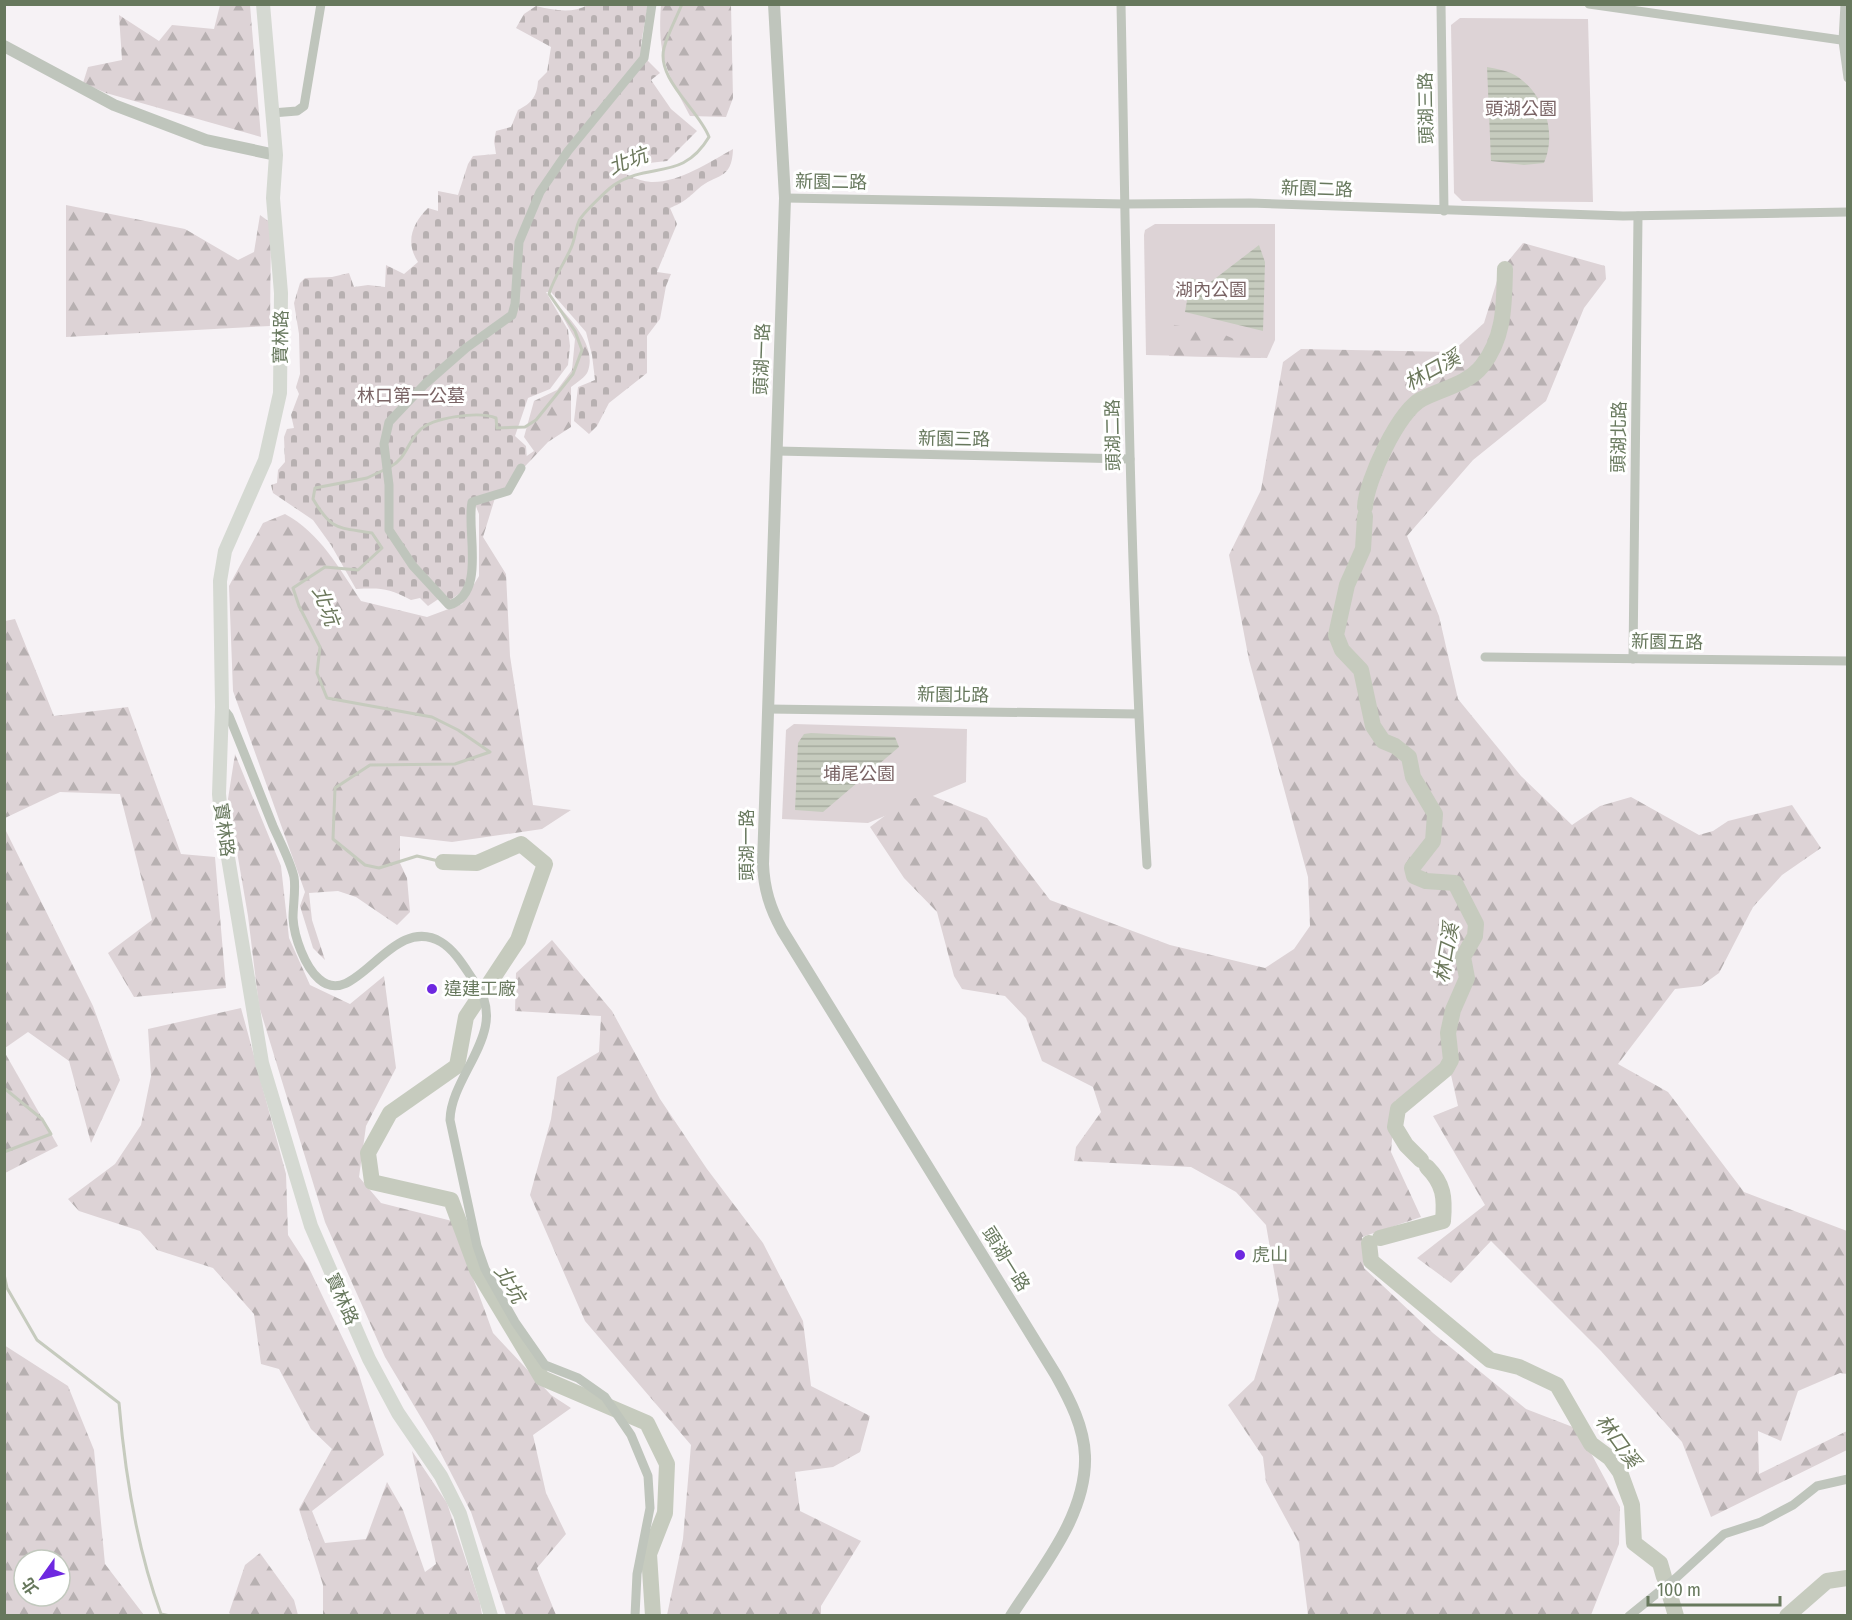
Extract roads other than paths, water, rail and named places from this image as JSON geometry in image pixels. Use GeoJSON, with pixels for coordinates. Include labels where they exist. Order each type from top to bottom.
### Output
{"type":"FeatureCollection","features":[{"type":"Feature","properties":{"kind":"main road","name":"寶林路"},"geometry":{"type":"LineString","coordinates":[[263,4],[276,154],[273,198],[281,293],[280,393],[265,460],[225,551],[219,601],[222,707],[219,794],[221,815],[248,991],[262,1063],[311,1226],[369,1359],[398,1413],[441,1476],[460,1514],[491,1616]]}},
{"type":"Feature","properties":{"kind":"street"},"geometry":{"type":"LineString","coordinates":[[272,113],[297,111],[304,106],[321,4]]}},
{"type":"Feature","properties":{"kind":"street"},"geometry":{"type":"LineString","coordinates":[[521,468],[508,491],[472,502],[474,556],[466,593],[460,601],[449,605],[413,566],[389,530],[384,444],[389,422],[424,384],[466,348],[512,315],[519,242],[540,192],[568,151],[644,58],[652,4]]}},
{"type":"Feature","properties":{"kind":"street","name":"頭湖一路"},"geometry":{"type":"LineString","coordinates":[[774,4],[785,198],[764,887],[771,910],[1056,1375],[1080,1427],[1085,1456],[1081,1490],[1073,1513],[1058,1542],[1011,1616]]}},
{"type":"Feature","properties":{"kind":"street","name":"頭湖二路"},"geometry":{"type":"LineString","coordinates":[[1121,4],[1130,459],[1138,714],[1147,865]]}},
{"type":"Feature","properties":{"kind":"street","name":"頭湖三路"},"geometry":{"type":"LineString","coordinates":[[1441,4],[1444,211]]}},
{"type":"Feature","properties":{"kind":"street"},"geometry":{"type":"LineString","coordinates":[[1589,4],[1845,41]]}},
{"type":"Feature","properties":{"kind":"street"},"geometry":{"type":"LineString","coordinates":[[1845,4],[1848,78]]}},
{"type":"Feature","properties":{"kind":"street"},"geometry":{"type":"LineString","coordinates":[[4,46],[114,105],[206,140],[276,154]]}},
{"type":"Feature","properties":{"kind":"street","name":"新園二路"},"geometry":{"type":"LineString","coordinates":[[785,198],[1125,204],[1250,203],[1638,216],[1848,212]]}},
{"type":"Feature","properties":{"kind":"street","name":"頭湖北路"},"geometry":{"type":"LineString","coordinates":[[1633,658],[1638,216]]}},
{"type":"Feature","properties":{"kind":"street","name":"新園三路"},"geometry":{"type":"LineString","coordinates":[[777,451],[1130,459]]}},
{"type":"Feature","properties":{"kind":"street","name":"新園五路"},"geometry":{"type":"LineString","coordinates":[[1485,657],[1848,661]]}},
{"type":"Feature","properties":{"kind":"street"},"geometry":{"type":"LineString","coordinates":[[222,707],[229,716],[294,878],[293,921],[307,967],[321,981],[335,986],[352,981],[397,943],[415,935],[441,941],[481,991],[486,1015],[485,1036],[450,1104],[450,1119],[477,1246],[485,1269],[515,1322],[545,1365],[578,1378],[605,1397],[630,1435],[648,1476],[650,1508],[637,1574],[635,1616]]}},
{"type":"Feature","properties":{"kind":"street","name":"新園北路"},"geometry":{"type":"LineString","coordinates":[[768,709],[1138,714]]}},
{"type":"Feature","properties":{"kind":"street"},"geometry":{"type":"LineString","coordinates":[[1629,1616],[1676,1578],[1724,1534],[1793,1505],[1817,1486],[1848,1479]]}},
{"type":"Feature","properties":{"kind":"waterway","name":"北坑"},"geometry":{"type":"LineString","coordinates":[[390,467],[400,460],[419,431],[434,422],[479,415],[496,418],[497,428],[525,427],[536,420],[573,374],[582,350],[575,331],[549,294],[572,245],[579,221],[614,185],[640,174],[677,166],[699,151],[709,137],[672,83],[663,60],[666,42],[682,4]]}},
{"type":"Feature","properties":{"kind":"waterway","name":"林口溪"},"geometry":{"type":"LineString","coordinates":[[1365,507],[1371,481],[1385,447],[1413,406],[1422,399],[1469,377],[1482,366],[1490,355],[1502,320],[1505,269]]}},
{"type":"Feature","properties":{"kind":"waterway","name":"北坑"},"geometry":{"type":"LineString","coordinates":[[384,470],[367,478],[315,488],[313,499],[325,517],[336,526],[372,533],[382,548],[358,570],[325,567],[293,588],[299,606],[320,647],[317,673],[327,698],[432,717],[458,730],[490,752],[455,764],[370,765],[335,788],[333,839],[365,865],[379,868],[417,856],[443,862]]}},
{"type":"Feature","properties":{"kind":"waterway","name":"林口溪"},"geometry":{"type":"LineString","coordinates":[[1365,516],[1363,549],[1347,585],[1336,635],[1342,650],[1361,670],[1373,726],[1383,741],[1395,746],[1409,757],[1413,777],[1435,814],[1433,841],[1412,868],[1414,876],[1426,881],[1455,883],[1476,924],[1475,936],[1463,957],[1467,978],[1453,1010],[1448,1033],[1451,1060],[1446,1069],[1398,1109],[1395,1127],[1406,1145],[1421,1160]]}},
{"type":"Feature","properties":{"kind":"waterway","name":"北坑"},"geometry":{"type":"LineString","coordinates":[[443,862],[477,863],[521,844],[545,864],[518,940],[487,987]]}},
{"type":"Feature","properties":{"kind":"waterway","name":"北坑"},"geometry":{"type":"LineString","coordinates":[[476,1002],[466,1017],[457,1066],[390,1113],[368,1153],[372,1182],[451,1200],[477,1270],[542,1378],[647,1423],[667,1464],[665,1513],[649,1554],[653,1616]]}},
{"type":"Feature","properties":{"kind":"waterway"},"geometry":{"type":"LineString","coordinates":[[4,1088],[42,1119],[51,1134],[4,1152]]}},
{"type":"Feature","properties":{"kind":"waterway","name":"林口溪"},"geometry":{"type":"LineString","coordinates":[[1380,1238],[1443,1221],[1444,1205],[1440,1185],[1427,1167]]}},
{"type":"Feature","properties":{"kind":"waterway","name":"林口溪"},"geometry":{"type":"LineString","coordinates":[[1369,1243],[1371,1261],[1490,1360],[1519,1367],[1557,1385],[1591,1444],[1610,1458],[1620,1472],[1632,1505],[1634,1543],[1660,1563],[1664,1577]]}},
{"type":"Feature","properties":{"kind":"waterway"},"geometry":{"type":"LineString","coordinates":[[4,1274],[7,1288],[37,1340],[119,1403],[128,1483],[138,1536],[161,1614],[170,1616]]}},
{"type":"Feature","properties":{"kind":"waterway"},"geometry":{"type":"LineString","coordinates":[[1787,1616],[1827,1581],[1847,1578]]}},
{"type":"Feature","properties":{"kind":"waterway","name":"林口溪"},"geometry":{"type":"LineString","coordinates":[[1669,1592],[1676,1616]]}},
{"type":"Feature","properties":{"kind":"place","name":"違建工廠"},"geometry":{"type":"Point","coordinates":[432,989]}},
{"type":"Feature","properties":{"kind":"place","name":"虎山"},"geometry":{"type":"Point","coordinates":[1240,1255]}},
{"type":"Feature","properties":{"kind":"park label","name":"頭湖公園"},"geometry":{"type":"Point","coordinates":[1521,109]}},
{"type":"Feature","properties":{"kind":"park label","name":"湖內公園"},"geometry":{"type":"Point","coordinates":[1211,290]}},
{"type":"Feature","properties":{"kind":"park label","name":"林口第一公墓"},"geometry":{"type":"Point","coordinates":[411,396]}},
{"type":"Feature","properties":{"kind":"park label","name":"埔尾公園"},"geometry":{"type":"Point","coordinates":[859,774]}}]}
